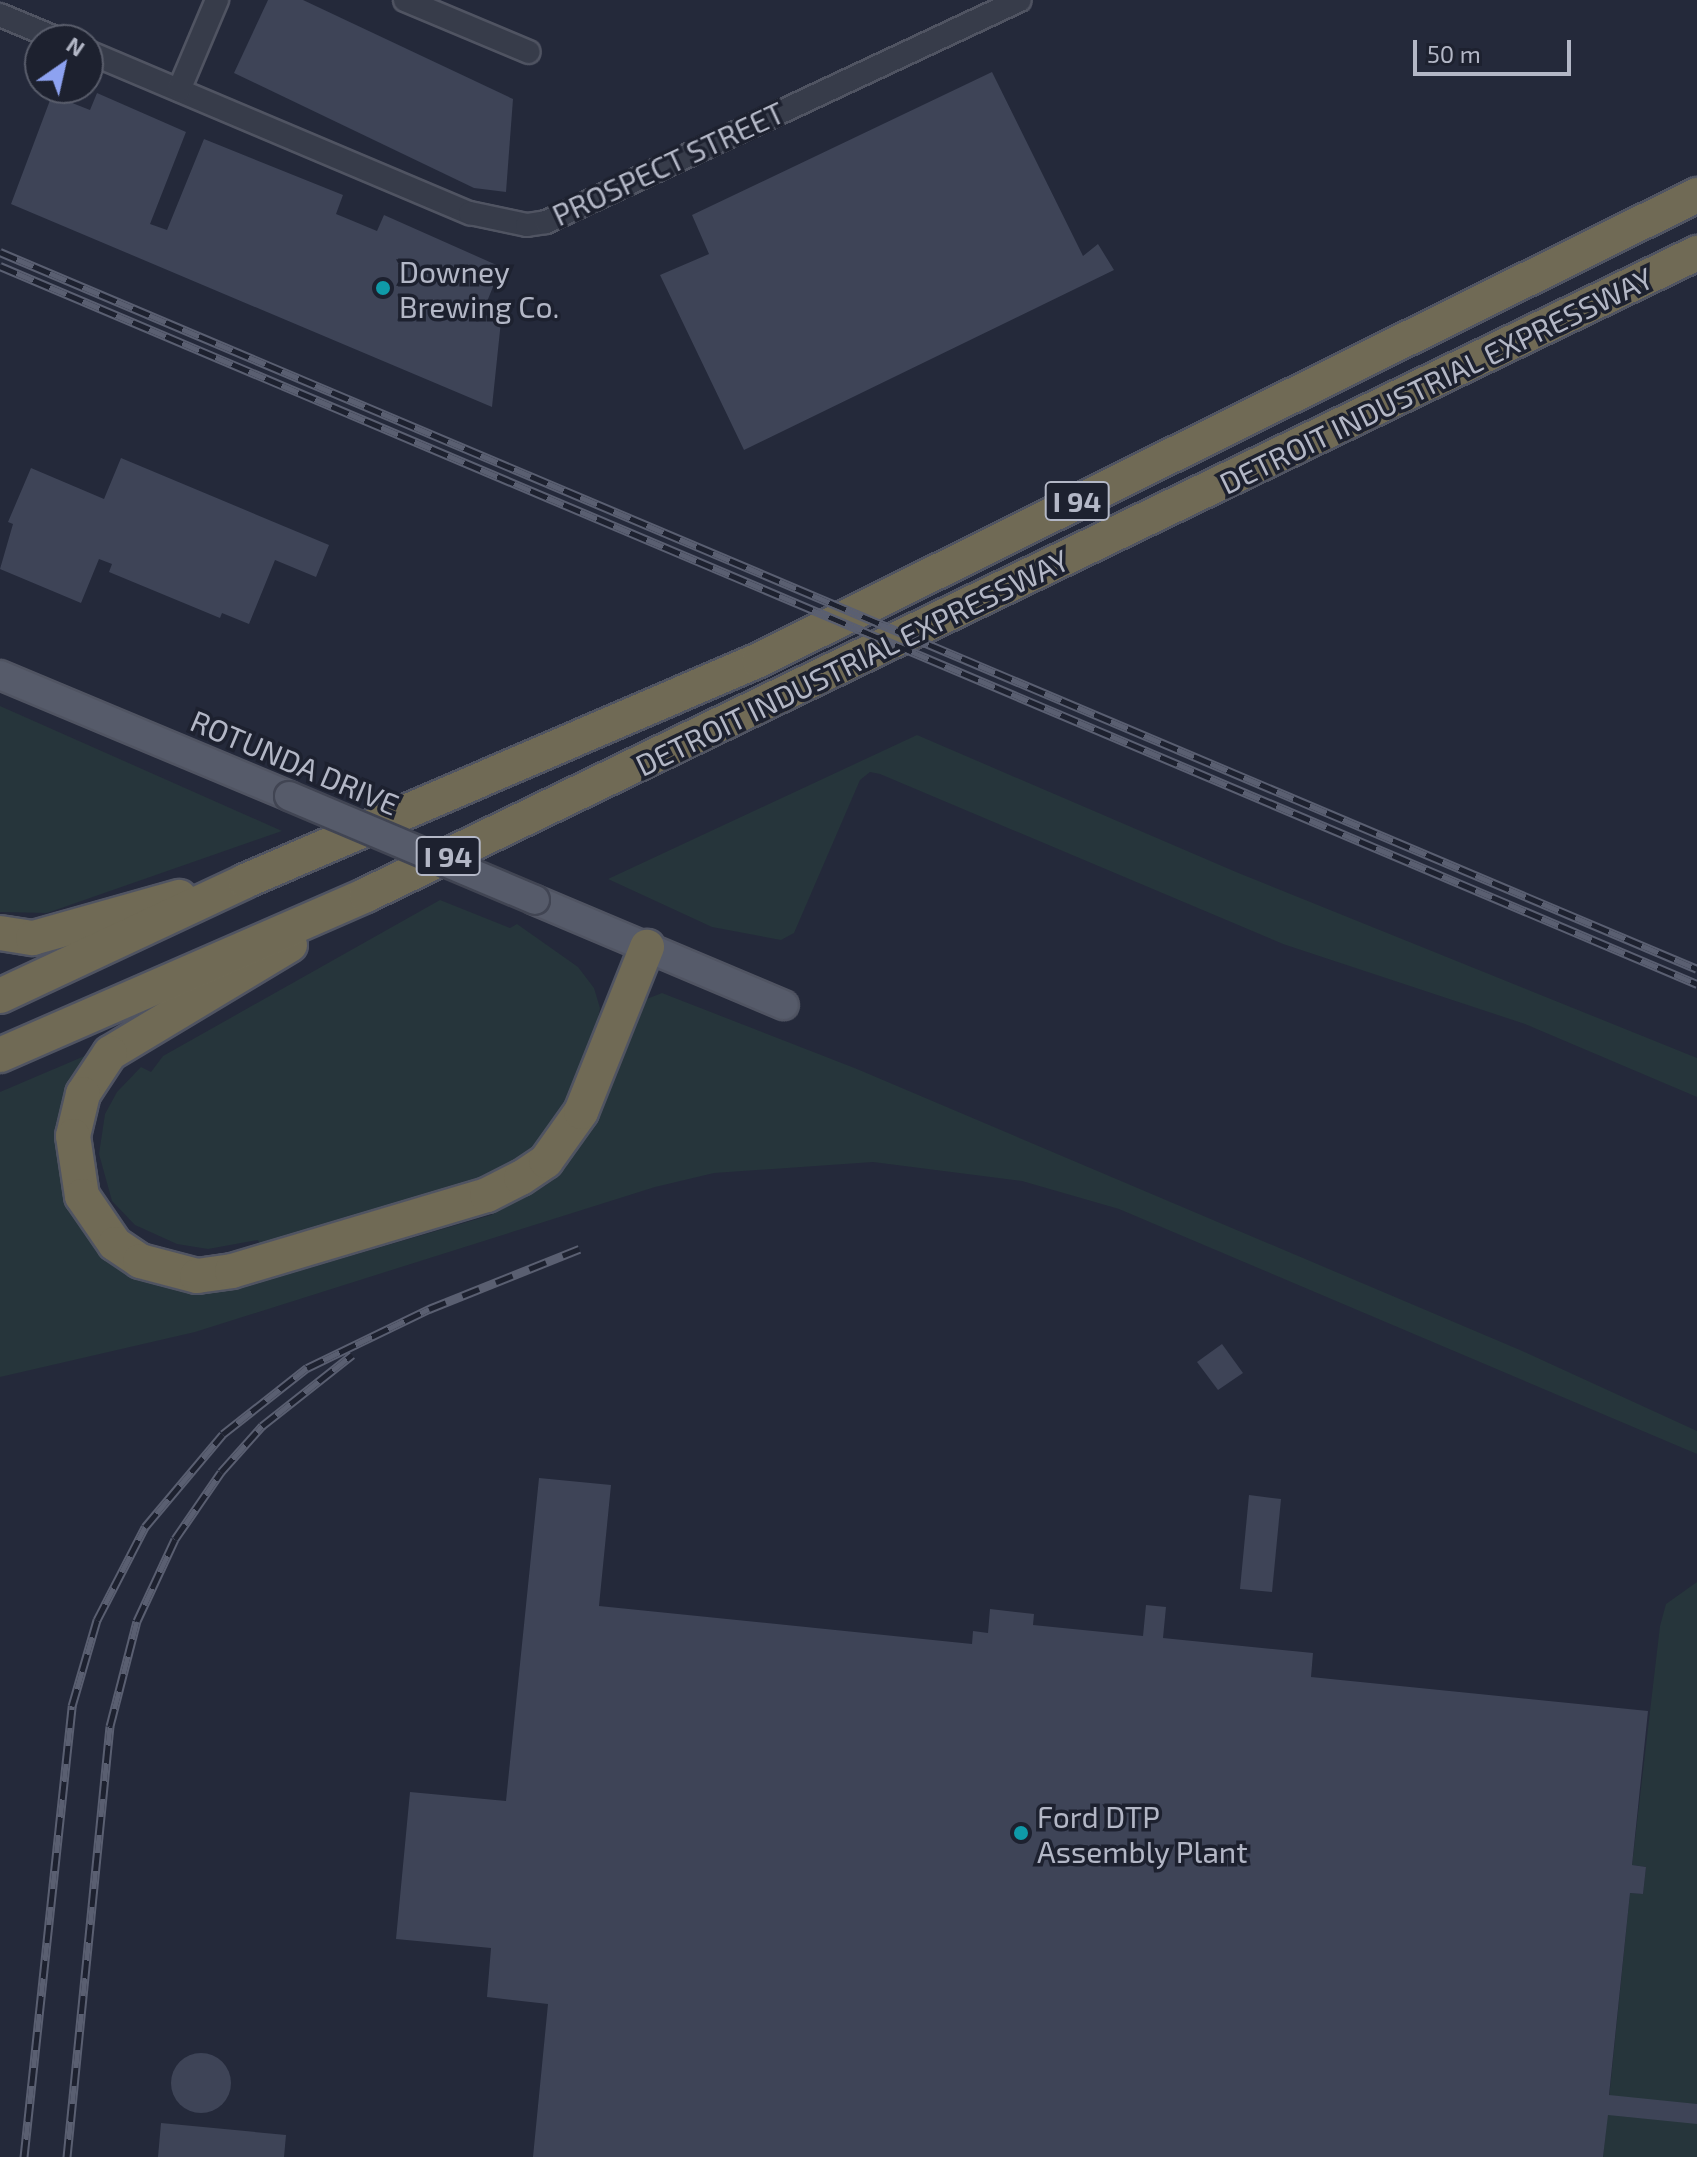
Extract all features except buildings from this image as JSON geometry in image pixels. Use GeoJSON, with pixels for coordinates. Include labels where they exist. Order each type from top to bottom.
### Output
{"type":"FeatureCollection","features":[{"type":"Feature","properties":{"kind":"highway","name":"DETROIT INDUSTRIAL EXPRESSWAY"},"geometry":{"type":"LineString","coordinates":[[0,996],[245,881],[759,660],[1697,195]]}},
{"type":"Feature","properties":{"kind":"highway","name":"DETROIT INDUSTRIAL EXPRESSWAY"},"geometry":{"type":"LineString","coordinates":[[0,1055],[366,895],[1697,253]]}},
{"type":"Feature","properties":{"kind":"highway"},"geometry":{"type":"LineString","coordinates":[[0,933],[33,938],[123,910],[245,881]]}},
{"type":"Feature","properties":{"kind":"highway"},"geometry":{"type":"LineString","coordinates":[[366,895],[235,982],[110,1053],[94,1072],[77,1112],[74,1166],[96,1222],[140,1261],[197,1276],[232,1271],[487,1195],[521,1178],[546,1161],[581,1112],[647,947]]}},
{"type":"Feature","properties":{"kind":"main road","name":"ROTUNDA DRIVE"},"geometry":{"type":"LineString","coordinates":[[0,675],[784,1005]]}},
{"type":"Feature","properties":{"kind":"street"},"geometry":{"type":"LineString","coordinates":[[179,90],[217,0]]}},
{"type":"Feature","properties":{"kind":"street"},"geometry":{"type":"LineString","coordinates":[[405,0],[529,52]]}},
{"type":"Feature","properties":{"kind":"street","name":"PROSPECT STREET"},"geometry":{"type":"LineString","coordinates":[[104,59],[470,213],[511,224],[543,223],[1020,0]]}},
{"type":"Feature","properties":{"kind":"street"},"geometry":{"type":"LineString","coordinates":[[0,15],[24,25]]}},
{"type":"Feature","properties":{"kind":"shaded area"},"geometry":{"type":"Polygon","coordinates":[[[0,706],[282,831],[47,913],[0,912],[0,706]]]}},
{"type":"Feature","properties":{"kind":"shaded area"},"geometry":{"type":"Polygon","coordinates":[[[917,735],[1236,872],[1697,1058],[1697,1097],[1525,1024],[1283,944],[880,774],[870,772],[860,780],[794,933],[781,940],[712,927],[608,879],[917,735]]]}},
{"type":"Feature","properties":{"kind":"shaded area"},"geometry":{"type":"Polygon","coordinates":[[[440,900],[510,928],[517,924],[578,967],[594,988],[600,1008],[595,1035],[569,1095],[534,1148],[489,1181],[261,1248],[258,1240],[208,1249],[177,1244],[135,1225],[112,1201],[99,1154],[105,1114],[117,1092],[141,1067],[151,1072],[163,1056],[440,900]]]}},
{"type":"Feature","properties":{"kind":"shaded area"},"geometry":{"type":"Polygon","coordinates":[[[662,993],[857,1069],[1520,1350],[1697,1431],[1697,1454],[1119,1209],[1022,1181],[873,1162],[714,1173],[655,1187],[195,1332],[0,1377],[0,1092],[94,1052],[56,1133],[63,1193],[85,1235],[106,1256],[152,1282],[203,1291],[240,1288],[491,1215],[546,1185],[585,1139],[644,1000],[662,993]]]}},
{"type":"Feature","properties":{"kind":"shaded area"},"geometry":{"type":"Polygon","coordinates":[[[1697,1582],[1697,2157],[1603,2157],[1630,1893],[1643,1894],[1646,1867],[1632,1865],[1660,1626],[1666,1604],[1697,1582]]]}},
{"type":"Feature","properties":{"kind":"railway"},"geometry":{"type":"LineString","coordinates":[[0,252],[1697,969]]}},
{"type":"Feature","properties":{"kind":"railway"},"geometry":{"type":"LineString","coordinates":[[0,266],[1697,984]]}},
{"type":"Feature","properties":{"kind":"railway"},"geometry":{"type":"LineString","coordinates":[[24,2157],[72,1706],[97,1620],[145,1527],[223,1434],[307,1368],[429,1309],[579,1249]]}},
{"type":"Feature","properties":{"kind":"railway"},"geometry":{"type":"LineString","coordinates":[[67,2157],[110,1726],[137,1621],[175,1539],[221,1472],[262,1426],[352,1355]]}},
{"type":"Feature","properties":{"kind":"place","name":"Downey Brewing Co."},"geometry":{"type":"Point","coordinates":[383,288]}},
{"type":"Feature","properties":{"kind":"place","name":"Ford DTP Assembly Plant"},"geometry":{"type":"Point","coordinates":[1021,1833]}}]}
